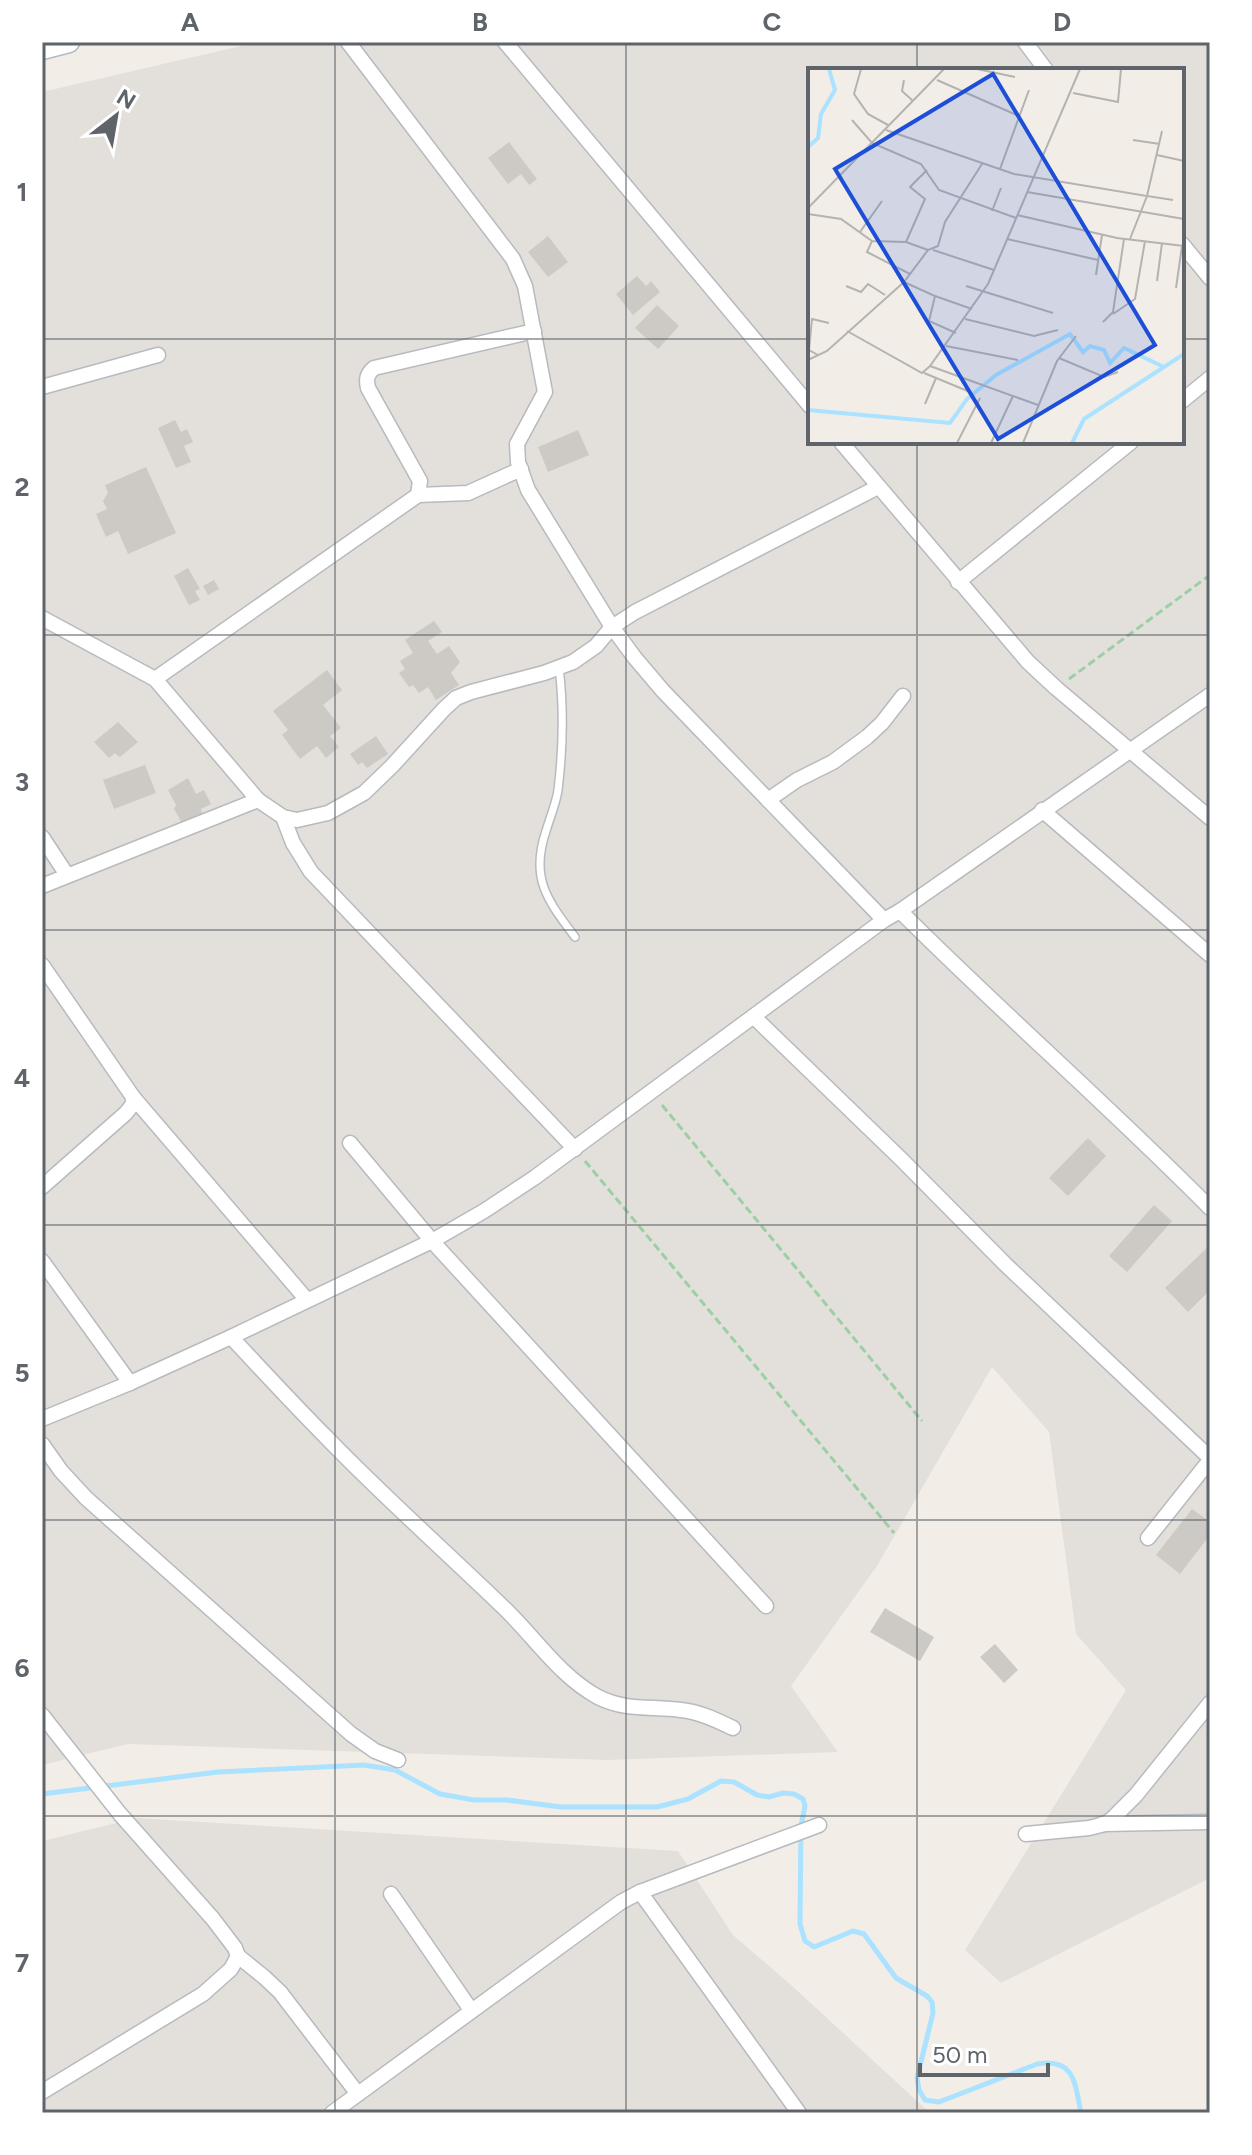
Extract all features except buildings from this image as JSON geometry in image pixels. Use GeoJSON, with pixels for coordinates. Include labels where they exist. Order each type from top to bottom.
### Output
{"type":"FeatureCollection","features":[{"type":"Feature","properties":{"kind":"main road"},"geometry":{"type":"LineString","coordinates":[[42,49],[69,42]]}},
{"type":"Feature","properties":{"kind":"street"},"geometry":{"type":"LineString","coordinates":[[348,42],[513,259],[525,286],[545,392],[517,444],[528,490],[612,627],[635,658],[663,691],[884,920]]}},
{"type":"Feature","properties":{"kind":"street"},"geometry":{"type":"LineString","coordinates":[[505,42],[808,404]]}},
{"type":"Feature","properties":{"kind":"street"},"geometry":{"type":"LineString","coordinates":[[1025,42],[1044,68]]}},
{"type":"Feature","properties":{"kind":"street"},"geometry":{"type":"LineString","coordinates":[[1184,246],[1210,278]]}},
{"type":"Feature","properties":{"kind":"street"},"geometry":{"type":"LineString","coordinates":[[155,679],[418,495],[420,481],[368,388],[366,380],[374,368],[534,331]]}},
{"type":"Feature","properties":{"kind":"street"},"geometry":{"type":"LineString","coordinates":[[42,387],[158,355]]}},
{"type":"Feature","properties":{"kind":"street"},"geometry":{"type":"LineString","coordinates":[[1184,399],[1210,378]]}},
{"type":"Feature","properties":{"kind":"street"},"geometry":{"type":"LineString","coordinates":[[843,444],[1028,662],[1210,818]]}},
{"type":"Feature","properties":{"kind":"street"},"geometry":{"type":"LineString","coordinates":[[958,582],[1129,444]]}},
{"type":"Feature","properties":{"kind":"street"},"geometry":{"type":"LineString","coordinates":[[418,495],[468,493],[521,469]]}},
{"type":"Feature","properties":{"kind":"street"},"geometry":{"type":"LineString","coordinates":[[42,618],[155,679],[258,800],[283,817],[297,820],[328,813],[364,793],[456,698],[573,662],[596,646],[612,627],[635,612],[878,487]]}},
{"type":"Feature","properties":{"kind":"street"},"geometry":{"type":"LineString","coordinates":[[42,1419],[231,1337],[432,1241],[484,1211],[575,1149],[884,920],[1210,695]]}},
{"type":"Feature","properties":{"kind":"street"},"geometry":{"type":"LineString","coordinates":[[768,800],[797,780],[833,762],[867,737],[903,696]]}},
{"type":"Feature","properties":{"kind":"street"},"geometry":{"type":"LineString","coordinates":[[42,886],[258,800]]}},
{"type":"Feature","properties":{"kind":"street"},"geometry":{"type":"LineString","coordinates":[[1042,810],[1210,955]]}},
{"type":"Feature","properties":{"kind":"street"},"geometry":{"type":"LineString","coordinates":[[283,817],[293,843],[311,872],[575,1149]]}},
{"type":"Feature","properties":{"kind":"street"},"geometry":{"type":"LineString","coordinates":[[42,837],[67,875]]}},
{"type":"Feature","properties":{"kind":"street"},"geometry":{"type":"LineString","coordinates":[[900,911],[1210,1208]]}},
{"type":"Feature","properties":{"kind":"street"},"geometry":{"type":"LineString","coordinates":[[42,965],[133,1097],[307,1300]]}},
{"type":"Feature","properties":{"kind":"street"},"geometry":{"type":"LineString","coordinates":[[754,1017],[1005,1264],[1210,1459],[1148,1538]]}},
{"type":"Feature","properties":{"kind":"street"},"geometry":{"type":"LineString","coordinates":[[42,1187],[130,1109],[133,1097]]}},
{"type":"Feature","properties":{"kind":"street"},"geometry":{"type":"LineString","coordinates":[[350,1143],[432,1241],[766,1606]]}},
{"type":"Feature","properties":{"kind":"street"},"geometry":{"type":"LineString","coordinates":[[42,1261],[130,1383]]}},
{"type":"Feature","properties":{"kind":"street"},"geometry":{"type":"LineString","coordinates":[[231,1337],[328,1440],[506,1609],[555,1663],[594,1695],[611,1704],[630,1708],[683,1710],[733,1728]]}},
{"type":"Feature","properties":{"kind":"street"},"geometry":{"type":"LineString","coordinates":[[42,1444],[86,1498],[265,1659],[351,1734],[375,1751],[398,1760]]}},
{"type":"Feature","properties":{"kind":"street"},"geometry":{"type":"LineString","coordinates":[[1102,1824],[1120,1813],[1210,1703]]}},
{"type":"Feature","properties":{"kind":"street"},"geometry":{"type":"LineString","coordinates":[[42,1715],[120,1814],[213,1919],[238,1956],[280,1992],[358,2094]]}},
{"type":"Feature","properties":{"kind":"street"},"geometry":{"type":"LineString","coordinates":[[1026,1834],[1102,1824],[1210,1822]]}},
{"type":"Feature","properties":{"kind":"street"},"geometry":{"type":"LineString","coordinates":[[332,2113],[621,1902],[640,1892],[819,1825]]}},
{"type":"Feature","properties":{"kind":"street"},"geometry":{"type":"LineString","coordinates":[[640,1892],[799,2113]]}},
{"type":"Feature","properties":{"kind":"street"},"geometry":{"type":"LineString","coordinates":[[391,1894],[471,2010]]}},
{"type":"Feature","properties":{"kind":"street"},"geometry":{"type":"LineString","coordinates":[[42,2092],[203,1994],[231,1969],[238,1956]]}},
{"type":"Feature","properties":{"kind":"lane"},"geometry":{"type":"LineString","coordinates":[[559,667],[563,716],[557,792],[538,856],[545,893],[575,937]]}},
{"type":"Feature","properties":{"kind":"path"},"geometry":{"type":"LineString","coordinates":[[1056,688],[1210,575]]}},
{"type":"Feature","properties":{"kind":"path"},"geometry":{"type":"LineString","coordinates":[[652,1092],[922,1421]]}},
{"type":"Feature","properties":{"kind":"path"},"geometry":{"type":"LineString","coordinates":[[575,1149],[894,1533]]}},
{"type":"Feature","properties":{"kind":"shaded area"},"geometry":{"type":"Polygon","coordinates":[[[258,42],[1210,42],[1210,1878],[1001,1983],[965,1950],[1126,1690],[1076,1634],[1049,1432],[992,1367],[877,1566],[791,1686],[838,1752],[607,1760],[128,1744],[42,1765],[42,92],[258,42]]]}},
{"type":"Feature","properties":{"kind":"shaded area"},"geometry":{"type":"Polygon","coordinates":[[[137,1818],[678,1851],[733,1935],[930,2113],[42,2113],[42,1841],[137,1818]]]}},
{"type":"Feature","properties":{"kind":"waterway"},"geometry":{"type":"LineString","coordinates":[[42,1794],[218,1772],[364,1765],[395,1770],[440,1794],[561,1807],[657,1807],[688,1799],[721,1781],[734,1782],[757,1795],[794,1794],[803,1799],[805,1806],[801,1826],[800,1924],[805,1941],[814,1947],[853,1931],[864,1934],[896,1978],[932,2002],[933,2013],[917,2078],[925,2100],[939,2102],[1037,2064],[1050,2063],[1059,2065],[1071,2075],[1081,2113]]}}]}
